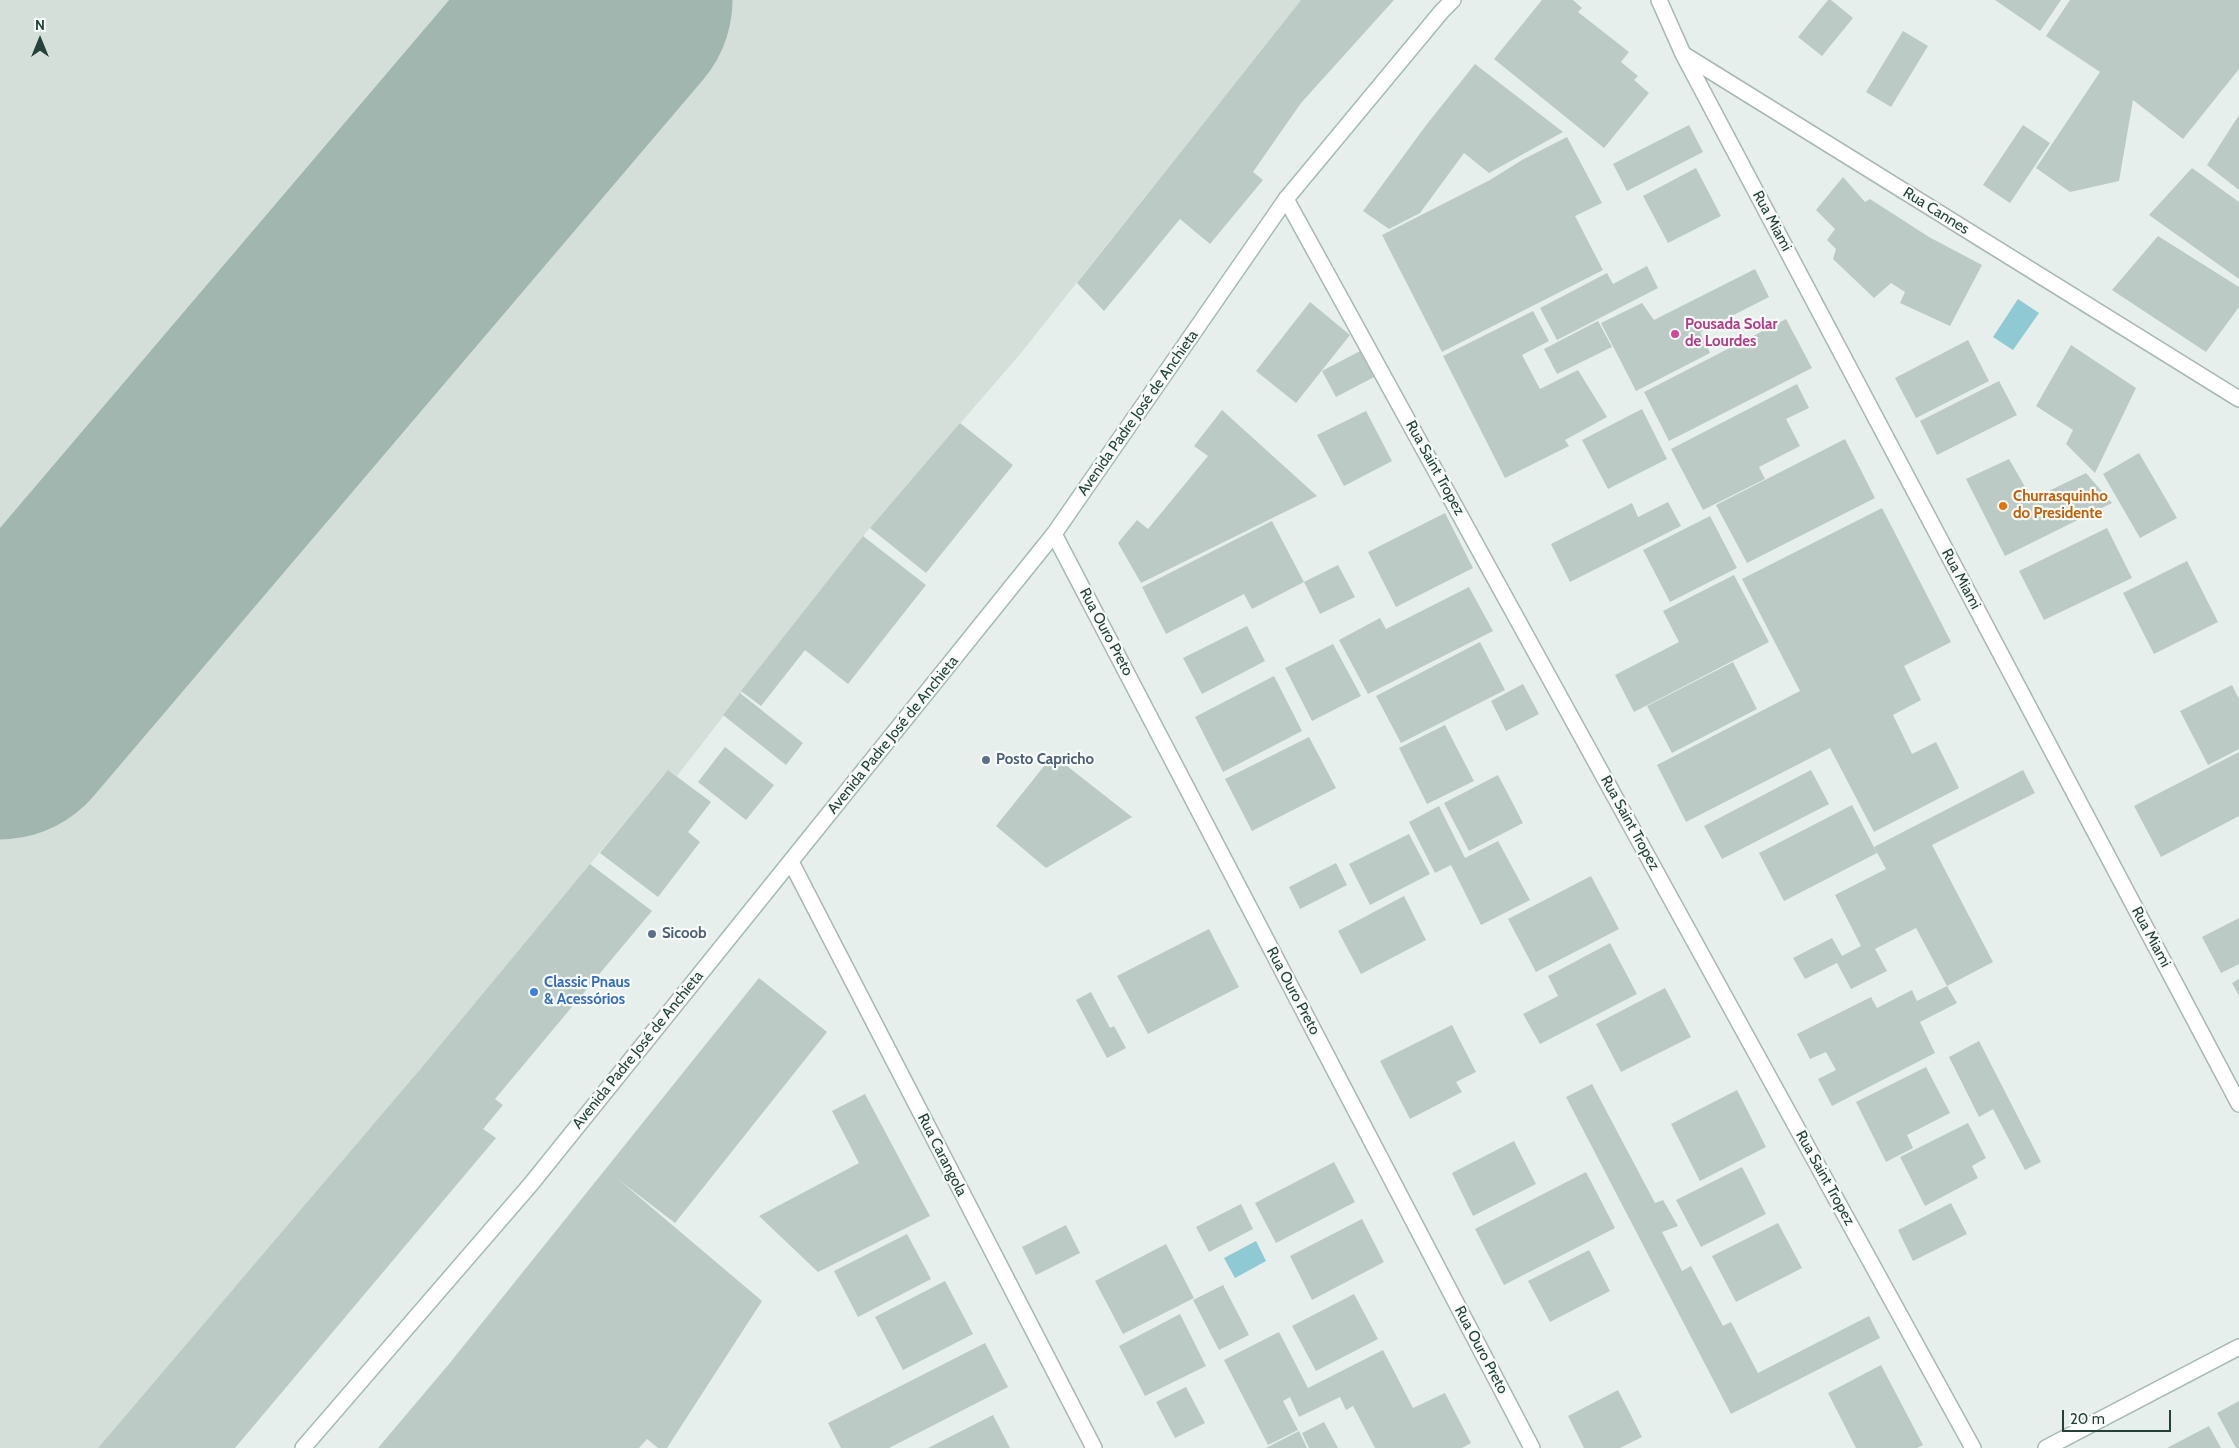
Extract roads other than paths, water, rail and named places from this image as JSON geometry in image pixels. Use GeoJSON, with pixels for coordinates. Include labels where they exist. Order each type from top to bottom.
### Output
{"type":"FeatureCollection","features":[{"type":"Feature","properties":{"kind":"street","name":"Avenida Padre José de Anchieta"},"geometry":{"type":"LineString","coordinates":[[303,1448],[531,1184],[1054,534],[1286,199],[1453,0]]}},
{"type":"Feature","properties":{"kind":"street"},"geometry":{"type":"LineString","coordinates":[[1659,0],[1683,54]]}},
{"type":"Feature","properties":{"kind":"street","name":"Rua Cannes"},"geometry":{"type":"LineString","coordinates":[[1683,54],[2239,399]]}},
{"type":"Feature","properties":{"kind":"street","name":"Rua Miami"},"geometry":{"type":"LineString","coordinates":[[1683,54],[2239,1104]]}},
{"type":"Feature","properties":{"kind":"street","name":"Rua Saint Tropez"},"geometry":{"type":"LineString","coordinates":[[1286,199],[1973,1448]]}},
{"type":"Feature","properties":{"kind":"street","name":"Rua Ouro Preto"},"geometry":{"type":"LineString","coordinates":[[1054,534],[1532,1448]]}},
{"type":"Feature","properties":{"kind":"street","name":"Rua Carangola"},"geometry":{"type":"LineString","coordinates":[[791,862],[1094,1448]]}},
{"type":"Feature","properties":{"kind":"street"},"geometry":{"type":"LineString","coordinates":[[2046,1448],[2239,1347]]}},
{"type":"Feature","properties":{"kind":"water"},"geometry":{"type":"Polygon","coordinates":[[[2018,299],[2039,313],[2013,350],[1993,337],[2018,299]]]}},
{"type":"Feature","properties":{"kind":"water"},"geometry":{"type":"Polygon","coordinates":[[[1256,1241],[1266,1261],[1235,1278],[1224,1258],[1256,1241]]]}},
{"type":"Feature","properties":{"kind":"place","name":"Pousada Solar de Lourdes"},"geometry":{"type":"Point","coordinates":[1675,334]}},
{"type":"Feature","properties":{"kind":"place","name":"Churrasquinho do Presidente"},"geometry":{"type":"Point","coordinates":[2003,506]}},
{"type":"Feature","properties":{"kind":"place","name":"Posto Capricho"},"geometry":{"type":"Point","coordinates":[986,760]}},
{"type":"Feature","properties":{"kind":"place","name":"Sicoob"},"geometry":{"type":"Point","coordinates":[652,934]}},
{"type":"Feature","properties":{"kind":"place","name":"Classic Pnaus & Acessórios"},"geometry":{"type":"Point","coordinates":[534,992]}}]}
